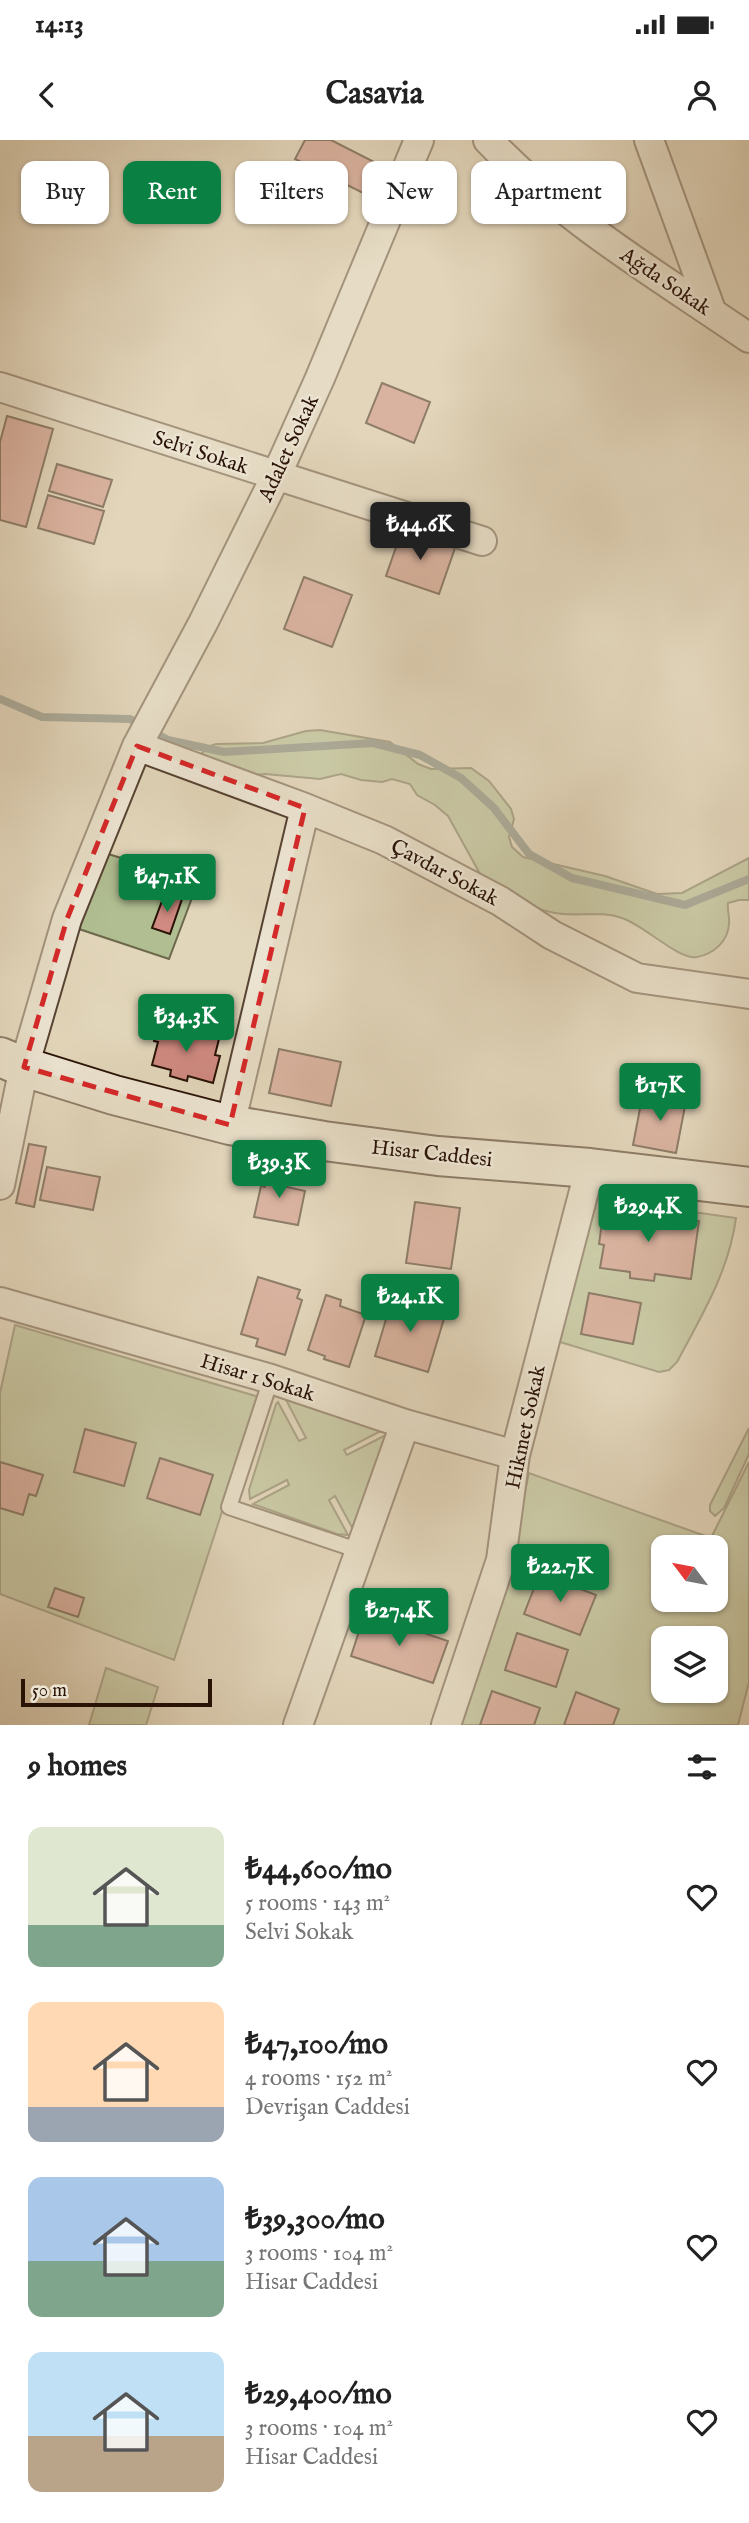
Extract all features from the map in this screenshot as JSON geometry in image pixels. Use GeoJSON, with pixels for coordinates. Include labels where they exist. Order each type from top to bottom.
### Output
{"type":"FeatureCollection","features":[{"type":"Feature","properties":{"kind":"street","name":"Adalet Sokak"},"geometry":{"type":"LineString","coordinates":[[0,1185],[12,1062],[67,919],[139,743],[203,623],[276,476],[320,378],[419,140]]}},
{"type":"Feature","properties":{"kind":"street","name":"Ağda Sokak"},"geometry":{"type":"LineString","coordinates":[[488,140],[527,179],[590,229],[749,338]]}},
{"type":"Feature","properties":{"kind":"street"},"geometry":{"type":"LineString","coordinates":[[649,140],[712,313]]}},
{"type":"Feature","properties":{"kind":"street","name":"Selvi Sokak"},"geometry":{"type":"LineString","coordinates":[[0,387],[482,541]]}},
{"type":"Feature","properties":{"kind":"street","name":"Çavdar Sokak"},"geometry":{"type":"LineString","coordinates":[[139,743],[384,840],[500,901],[552,935],[637,978],[749,994]]}},
{"type":"Feature","properties":{"kind":"street"},"geometry":{"type":"LineString","coordinates":[[230,1125],[305,808]]}},
{"type":"Feature","properties":{"kind":"street","name":"Hisar Caddesi"},"geometry":{"type":"LineString","coordinates":[[12,1062],[114,1095],[230,1125],[324,1141],[438,1156],[590,1168],[749,1187]]}},
{"type":"Feature","properties":{"kind":"street","name":"Hikmet Sokak"},"geometry":{"type":"LineString","coordinates":[[446,1725],[501,1560],[514,1455],[590,1168]]}},
{"type":"Feature","properties":{"kind":"street","name":"Hisar 1 Sokak"},"geometry":{"type":"LineString","coordinates":[[0,1302],[271,1380],[405,1424],[514,1455]]}},
{"type":"Feature","properties":{"kind":"street"},"geometry":{"type":"LineString","coordinates":[[308,1722],[360,1551],[405,1424]]}},
{"type":"Feature","properties":{"kind":"lane"},"geometry":{"type":"LineString","coordinates":[[271,1380],[229,1507],[360,1551]]}},
{"type":"Feature","properties":{"kind":"highlighted area"},"geometry":{"type":"Polygon","coordinates":[[[137,746],[305,808],[230,1125],[24,1067],[67,919],[137,746]]]}},
{"type":"Feature","properties":{"kind":"green space"},"geometry":{"type":"Polygon","coordinates":[[[320,730],[390,742],[418,764],[431,769],[471,768],[489,781],[511,809],[514,819],[509,837],[512,847],[523,857],[605,876],[657,894],[682,893],[749,858],[749,900],[728,903],[728,930],[719,946],[697,957],[689,956],[622,918],[553,913],[511,898],[492,887],[484,881],[448,816],[417,795],[410,784],[392,779],[382,782],[361,780],[341,774],[320,779],[265,774],[243,776],[197,759],[207,747],[216,744],[263,743],[306,731],[320,730]]]}},
{"type":"Feature","properties":{"kind":"green space"},"geometry":{"type":"Polygon","coordinates":[[[105,853],[198,882],[169,959],[79,929],[105,853]]]}},
{"type":"Feature","properties":{"kind":"green space"},"geometry":{"type":"Polygon","coordinates":[[[594,1198],[736,1218],[721,1274],[677,1362],[669,1370],[659,1372],[560,1342],[594,1198]]]}},
{"type":"Feature","properties":{"kind":"green space"},"geometry":{"type":"Polygon","coordinates":[[[15,1325],[259,1397],[174,1660],[0,1594],[0,1393],[15,1325]]]}},
{"type":"Feature","properties":{"kind":"green space"},"geometry":{"type":"Polygon","coordinates":[[[285,1398],[376,1426],[381,1431],[344,1450],[347,1455],[384,1436],[386,1441],[355,1533],[335,1496],[329,1500],[348,1535],[337,1534],[253,1504],[289,1485],[287,1480],[250,1499],[249,1490],[278,1402],[299,1441],[306,1438],[285,1398]]]}},
{"type":"Feature","properties":{"kind":"green space"},"geometry":{"type":"Polygon","coordinates":[[[749,1428],[749,1454],[724,1508],[715,1516],[710,1511],[710,1505],[749,1428]]]}},
{"type":"Feature","properties":{"kind":"green space"},"geometry":{"type":"Polygon","coordinates":[[[749,1462],[749,1682],[738,1725],[459,1725],[507,1577],[529,1473],[703,1535],[651,1535],[651,1612],[728,1612],[728,1535],[712,1535],[749,1462]]]}},
{"type":"Feature","properties":{"kind":"green space"},"geometry":{"type":"Polygon","coordinates":[[[106,1668],[158,1687],[146,1725],[89,1725],[106,1668]]]}},
{"type":"Feature","properties":{"kind":"building"},"geometry":{"type":"Polygon","coordinates":[[[305,140],[331,140],[372,161],[362,161],[362,192],[348,186],[348,161],[295,159],[305,140]]]}},
{"type":"Feature","properties":{"kind":"building"},"geometry":{"type":"Polygon","coordinates":[[[382,383],[430,402],[414,443],[366,423],[382,383]]]}},
{"type":"Feature","properties":{"kind":"building"},"geometry":{"type":"Polygon","coordinates":[[[7,416],[53,429],[26,527],[0,520],[0,442],[7,416]]]}},
{"type":"Feature","properties":{"kind":"building"},"geometry":{"type":"Polygon","coordinates":[[[57,464],[112,480],[103,507],[49,491],[57,464]]]}},
{"type":"Feature","properties":{"kind":"building"},"geometry":{"type":"Polygon","coordinates":[[[48,495],[104,511],[94,544],[38,528],[48,495]]]}},
{"type":"Feature","properties":{"kind":"building"},"geometry":{"type":"Polygon","coordinates":[[[402,530],[455,548],[439,594],[386,576],[402,530]]]}},
{"type":"Feature","properties":{"kind":"building"},"geometry":{"type":"Polygon","coordinates":[[[304,577],[352,595],[332,647],[284,629],[304,577]]]}},
{"type":"Feature","properties":{"kind":"building"},"geometry":{"type":"Polygon","coordinates":[[[165,893],[182,899],[170,934],[152,928],[165,893]]]}},
{"type":"Feature","properties":{"kind":"building"},"geometry":{"type":"Polygon","coordinates":[[[158,1023],[219,1039],[215,1055],[220,1056],[213,1083],[188,1076],[187,1081],[170,1076],[171,1070],[152,1065],[158,1042],[154,1041],[158,1023]]]}},
{"type":"Feature","properties":{"kind":"building"},"geometry":{"type":"Polygon","coordinates":[[[279,1049],[341,1062],[331,1106],[269,1093],[279,1049]]]}},
{"type":"Feature","properties":{"kind":"building"},"geometry":{"type":"Polygon","coordinates":[[[643,1093],[686,1101],[676,1153],[633,1145],[643,1093]]]}},
{"type":"Feature","properties":{"kind":"building"},"geometry":{"type":"Polygon","coordinates":[[[29,1144],[46,1147],[34,1207],[16,1203],[29,1144]]]}},
{"type":"Feature","properties":{"kind":"building"},"geometry":{"type":"Polygon","coordinates":[[[47,1167],[100,1177],[93,1210],[40,1200],[47,1167]]]}},
{"type":"Feature","properties":{"kind":"building"},"geometry":{"type":"Polygon","coordinates":[[[268,1169],[289,1173],[287,1187],[305,1191],[298,1225],[254,1217],[261,1186],[265,1187],[268,1169]]]}},
{"type":"Feature","properties":{"kind":"building"},"geometry":{"type":"Polygon","coordinates":[[[415,1202],[460,1208],[451,1269],[406,1263],[415,1202]]]}},
{"type":"Feature","properties":{"kind":"building"},"geometry":{"type":"Polygon","coordinates":[[[604,1208],[699,1221],[691,1279],[655,1274],[654,1281],[630,1278],[630,1272],[600,1268],[604,1245],[599,1244],[604,1208]]]}},
{"type":"Feature","properties":{"kind":"building"},"geometry":{"type":"Polygon","coordinates":[[[258,1277],[300,1290],[297,1298],[302,1300],[285,1355],[256,1346],[258,1339],[241,1334],[258,1277]]]}},
{"type":"Feature","properties":{"kind":"building"},"geometry":{"type":"Polygon","coordinates":[[[589,1293],[641,1303],[633,1344],[581,1334],[589,1293]]]}},
{"type":"Feature","properties":{"kind":"building"},"geometry":{"type":"Polygon","coordinates":[[[326,1295],[341,1300],[340,1306],[366,1315],[349,1367],[324,1359],[325,1356],[308,1350],[326,1295]]]}},
{"type":"Feature","properties":{"kind":"building"},"geometry":{"type":"Polygon","coordinates":[[[393,1296],[446,1312],[428,1372],[375,1356],[393,1296]]]}},
{"type":"Feature","properties":{"kind":"building"},"geometry":{"type":"Polygon","coordinates":[[[85,1429],[136,1443],[124,1486],[74,1472],[85,1429]]]}},
{"type":"Feature","properties":{"kind":"building"},"geometry":{"type":"Polygon","coordinates":[[[160,1458],[213,1475],[200,1515],[147,1498],[160,1458]]]}},
{"type":"Feature","properties":{"kind":"building"},"geometry":{"type":"Polygon","coordinates":[[[0,1462],[43,1475],[36,1496],[29,1494],[23,1515],[0,1508],[0,1462]]]}},
{"type":"Feature","properties":{"kind":"building"},"geometry":{"type":"Polygon","coordinates":[[[540,1573],[596,1595],[580,1635],[524,1614],[540,1573]]]}},
{"type":"Feature","properties":{"kind":"building"},"geometry":{"type":"Polygon","coordinates":[[[55,1588],[84,1598],[78,1617],[48,1607],[55,1588]]]}},
{"type":"Feature","properties":{"kind":"building"},"geometry":{"type":"Polygon","coordinates":[[[365,1613],[448,1641],[433,1683],[351,1656],[365,1613]]]}},
{"type":"Feature","properties":{"kind":"building"},"geometry":{"type":"Polygon","coordinates":[[[517,1633],[568,1650],[556,1687],[505,1670],[517,1633]]]}},
{"type":"Feature","properties":{"kind":"building"},"geometry":{"type":"Polygon","coordinates":[[[492,1691],[540,1708],[534,1725],[480,1725],[492,1691]]]}},
{"type":"Feature","properties":{"kind":"building"},"geometry":{"type":"Polygon","coordinates":[[[576,1692],[619,1709],[613,1725],[564,1725],[576,1692]]]}},
{"type":"Feature","properties":{"kind":"waterway"},"geometry":{"type":"LineString","coordinates":[[0,699],[42,717],[130,719],[168,740],[224,752],[373,743],[420,755],[461,778],[494,808],[529,854],[572,878],[685,905],[749,879]]}}]}
